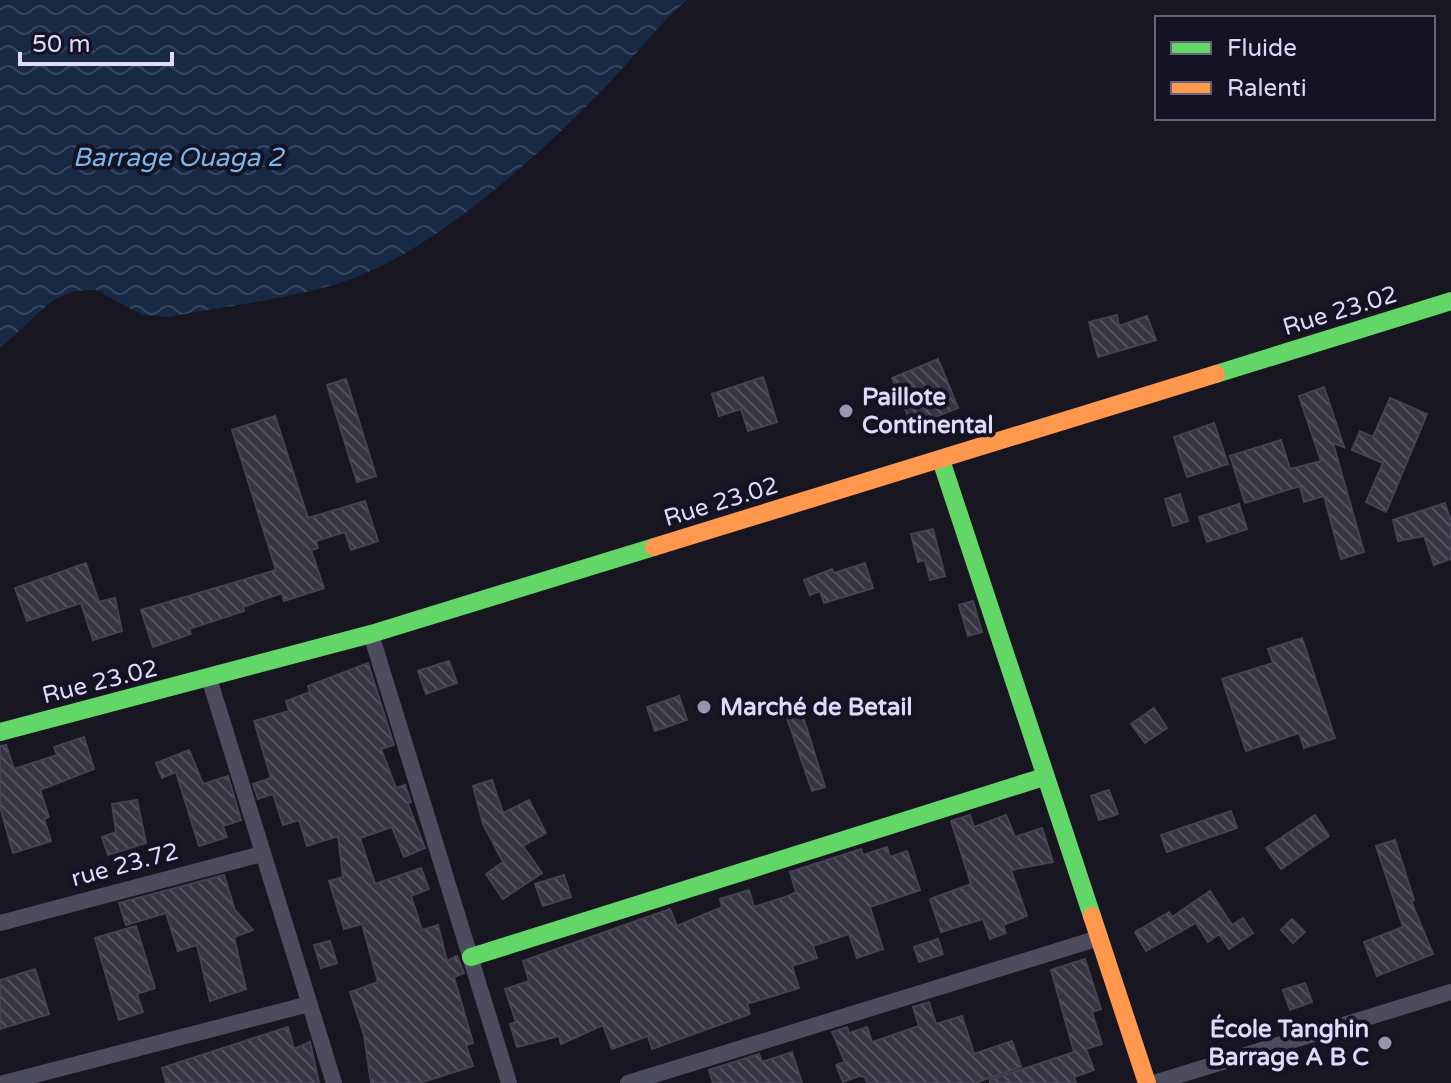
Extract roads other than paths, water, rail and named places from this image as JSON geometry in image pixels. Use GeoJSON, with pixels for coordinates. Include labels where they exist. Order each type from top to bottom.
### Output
{"type":"FeatureCollection","features":[{"type":"Feature","properties":{"kind":"street","name":"Rue 23.02"},"geometry":{"type":"LineString","coordinates":[[0,732],[371,634],[1451,301]]}},
{"type":"Feature","properties":{"kind":"street"},"geometry":{"type":"LineString","coordinates":[[941,460],[1147,1083]]}},
{"type":"Feature","properties":{"kind":"street"},"geometry":{"type":"LineString","coordinates":[[371,634],[509,1083]]}},
{"type":"Feature","properties":{"kind":"street"},"geometry":{"type":"LineString","coordinates":[[209,678],[334,1083]]}},
{"type":"Feature","properties":{"kind":"street"},"geometry":{"type":"LineString","coordinates":[[471,957],[1044,777]]}},
{"type":"Feature","properties":{"kind":"street","name":"rue 23.72"},"geometry":{"type":"LineString","coordinates":[[0,923],[262,854]]}},
{"type":"Feature","properties":{"kind":"street"},"geometry":{"type":"LineString","coordinates":[[628,1083],[1099,938]]}},
{"type":"Feature","properties":{"kind":"street"},"geometry":{"type":"LineString","coordinates":[[1154,1083],[1451,992]]}},
{"type":"Feature","properties":{"kind":"street"},"geometry":{"type":"LineString","coordinates":[[4,1083],[309,1004]]}},
{"type":"Feature","properties":{"kind":"water","name":"Barrage Ouaga 2"},"geometry":{"type":"Polygon","coordinates":[[[0,0],[687,0],[585,108],[520,168],[448,226],[373,270],[336,284],[295,294],[169,317],[142,315],[96,290],[74,291],[52,301],[0,348],[0,0]]]}},
{"type":"Feature","properties":{"kind":"place","name":"Paillote Continental"},"geometry":{"type":"Point","coordinates":[846,411]}},
{"type":"Feature","properties":{"kind":"place","name":"Marché de Betail"},"geometry":{"type":"Point","coordinates":[704,707]}},
{"type":"Feature","properties":{"kind":"place","name":"École Tanghin Barrage A B C"},"geometry":{"type":"Point","coordinates":[1385,1043]}}]}
